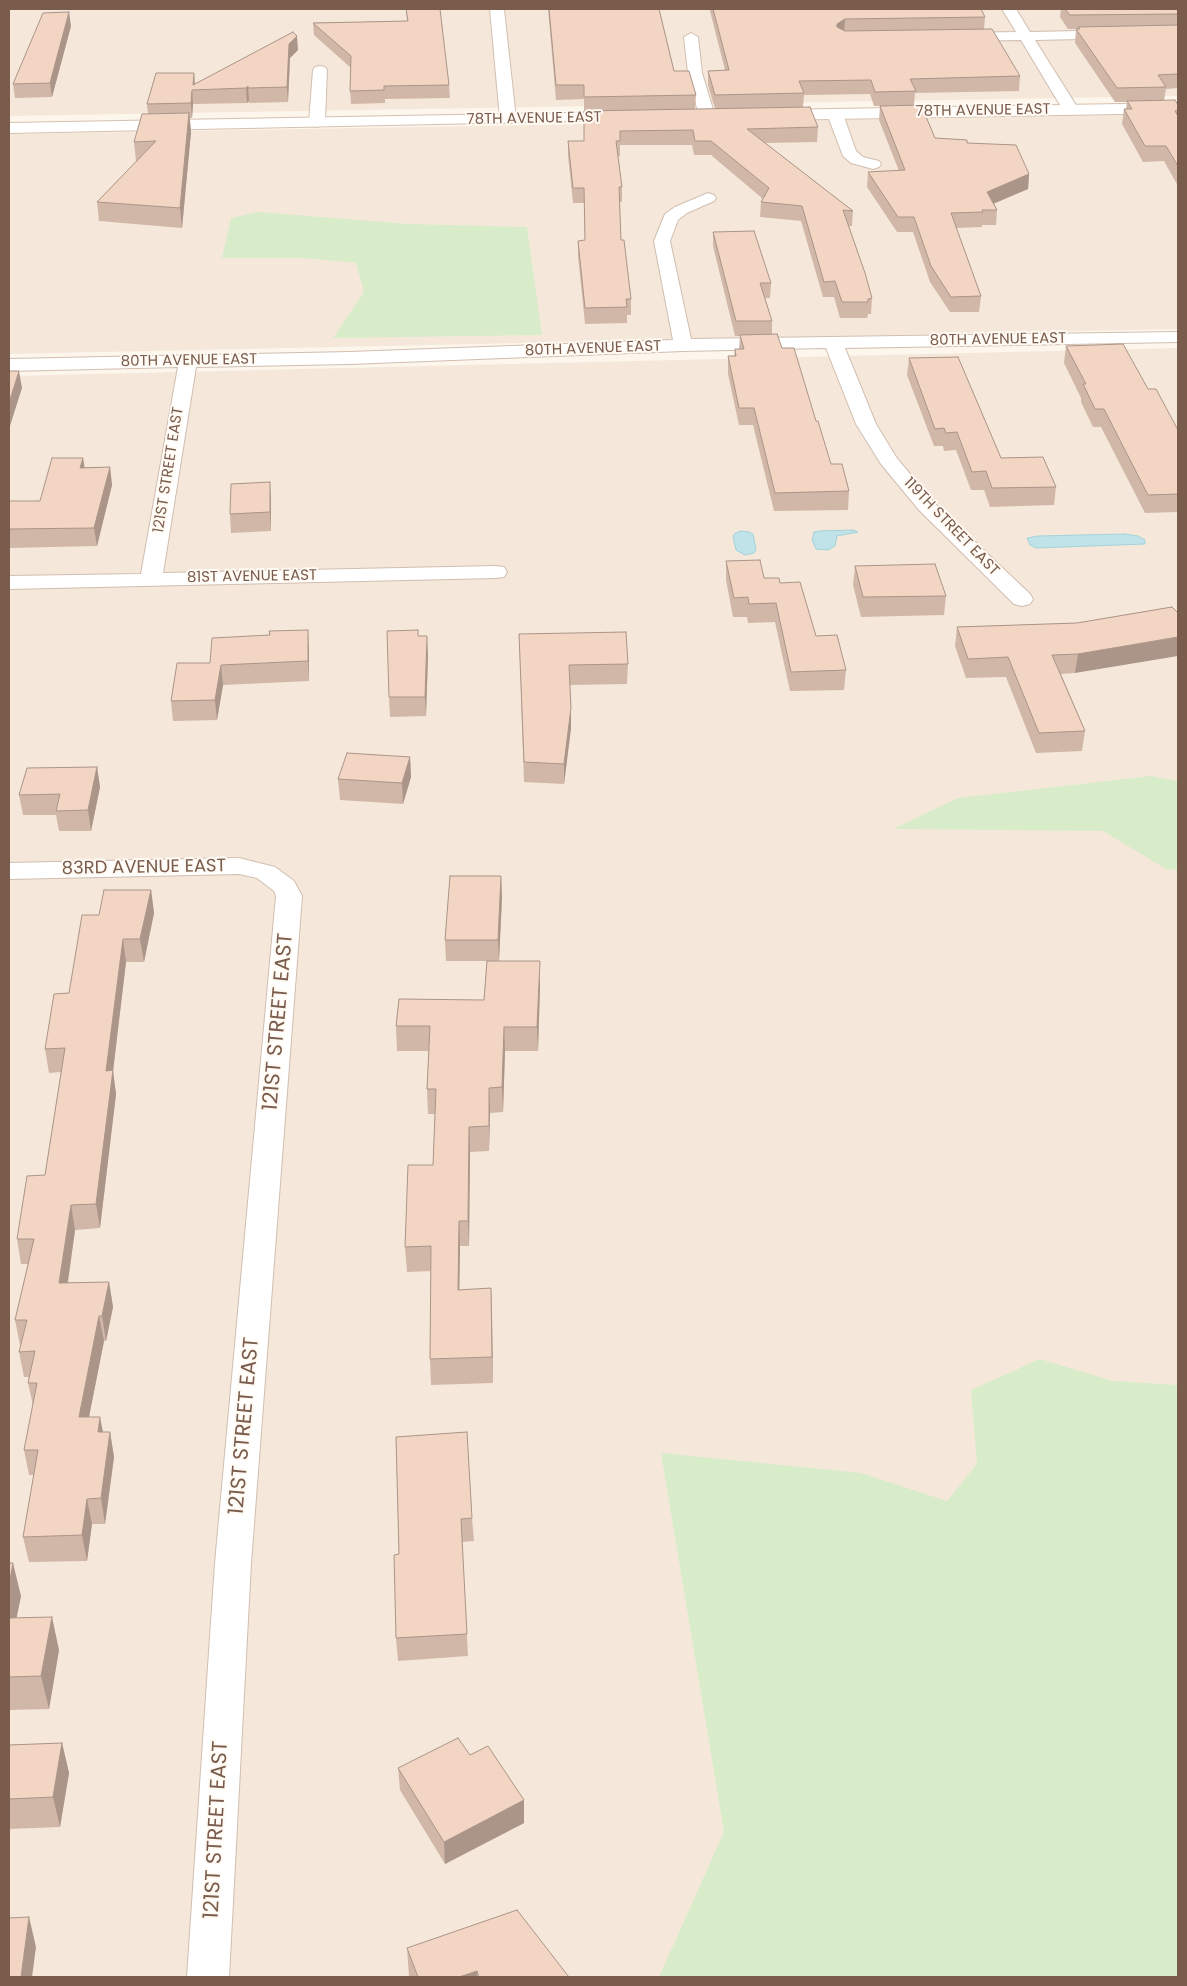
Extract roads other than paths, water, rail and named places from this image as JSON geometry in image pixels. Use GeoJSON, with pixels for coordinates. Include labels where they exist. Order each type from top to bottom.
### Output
{"type":"FeatureCollection","features":[{"type":"Feature","properties":{"kind":"street"},"geometry":{"type":"LineString","coordinates":[[497,9],[508,119]]}},
{"type":"Feature","properties":{"kind":"street"},"geometry":{"type":"LineString","coordinates":[[1009,9],[1071,110]]}},
{"type":"Feature","properties":{"kind":"street"},"geometry":{"type":"LineString","coordinates":[[949,37],[1178,33]]}},
{"type":"Feature","properties":{"kind":"street"},"geometry":{"type":"LineString","coordinates":[[687,116],[712,116],[695,73],[691,37]]}},
{"type":"Feature","properties":{"kind":"street"},"geometry":{"type":"LineString","coordinates":[[317,122],[320,70]]}},
{"type":"Feature","properties":{"kind":"street","name":"78TH AVENUE EAST"},"geometry":{"type":"LineString","coordinates":[[756,115],[1178,108]]}},
{"type":"Feature","properties":{"kind":"street"},"geometry":{"type":"LineString","coordinates":[[835,114],[849,153],[858,160],[873,164]]}},
{"type":"Feature","properties":{"kind":"street","name":"78TH AVENUE EAST"},"geometry":{"type":"LineString","coordinates":[[9,128],[638,117]]}},
{"type":"Feature","properties":{"kind":"street"},"geometry":{"type":"LineString","coordinates":[[683,345],[662,241],[671,218],[681,210],[708,198]]}},
{"type":"Feature","properties":{"kind":"street","name":"80TH AVENUE EAST"},"geometry":{"type":"LineString","coordinates":[[9,365],[350,358],[683,345],[1178,337]]}},
{"type":"Feature","properties":{"kind":"street","name":"119TH STREET EAST"},"geometry":{"type":"LineString","coordinates":[[833,342],[866,424],[889,461],[926,506],[1022,600]]}},
{"type":"Feature","properties":{"kind":"street","name":"121ST STREET EAST"},"geometry":{"type":"LineString","coordinates":[[151,579],[188,361]]}},
{"type":"Feature","properties":{"kind":"street","name":"81ST AVENUE EAST"},"geometry":{"type":"LineString","coordinates":[[9,583],[496,572]]}},
{"type":"Feature","properties":{"kind":"street","name":"83RD AVENUE EAST"},"geometry":{"type":"LineString","coordinates":[[9,872],[239,866],[266,872],[276,880]]}},
{"type":"Feature","properties":{"kind":"street","name":"121ST STREET EAST"},"geometry":{"type":"LineString","coordinates":[[208,1977],[233,1563],[289,896],[276,880]]}},
{"type":"Feature","properties":{"kind":"water"},"geometry":{"type":"Polygon","coordinates":[[[853,530],[858,532],[837,536],[835,546],[828,550],[816,549],[812,540],[814,532],[853,530]]]}},
{"type":"Feature","properties":{"kind":"water"},"geometry":{"type":"Polygon","coordinates":[[[741,531],[753,534],[756,550],[754,553],[745,555],[736,550],[733,537],[735,533],[741,531]]]}},
{"type":"Feature","properties":{"kind":"water"},"geometry":{"type":"Polygon","coordinates":[[[1124,534],[1138,536],[1145,540],[1145,544],[1036,548],[1030,545],[1027,538],[1038,536],[1124,534]]]}}]}
